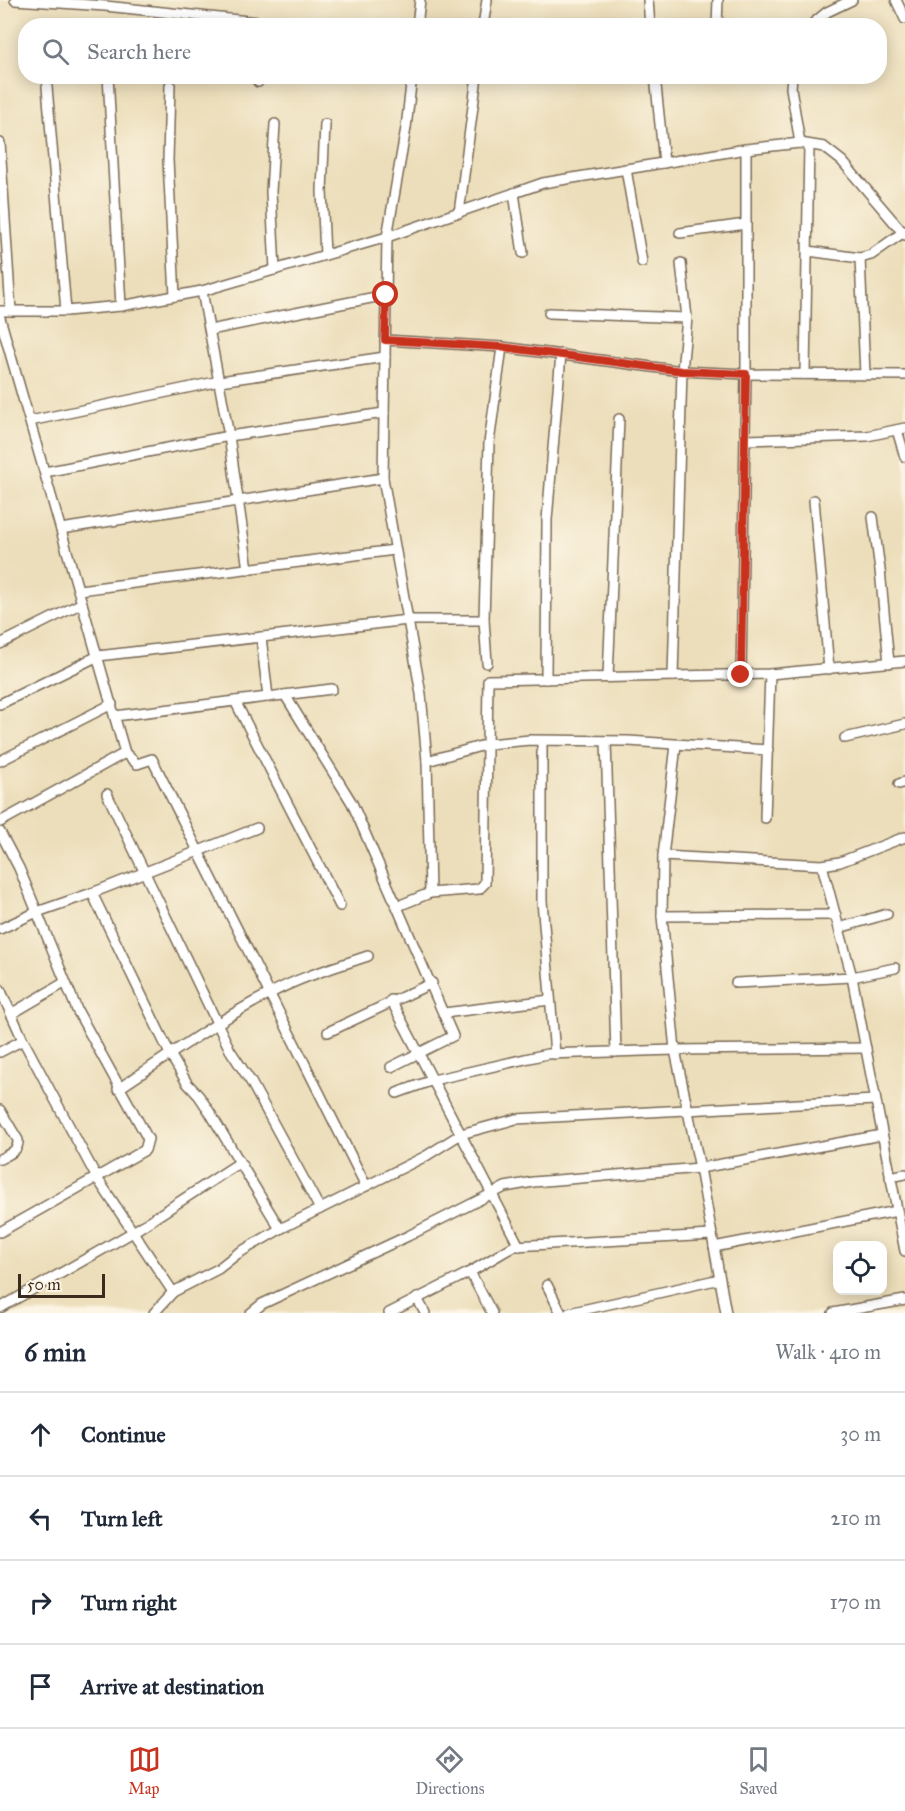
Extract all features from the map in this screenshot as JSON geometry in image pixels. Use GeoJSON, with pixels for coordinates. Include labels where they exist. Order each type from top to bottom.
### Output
{"type":"FeatureCollection","features":[{"type":"Feature","properties":{"kind":"street"},"geometry":{"type":"LineString","coordinates":[[15,0],[214,18]]}},
{"type":"Feature","properties":{"kind":"street"},"geometry":{"type":"LineString","coordinates":[[145,10],[146,0]]}},
{"type":"Feature","properties":{"kind":"street"},"geometry":{"type":"LineString","coordinates":[[418,18],[420,0]]}},
{"type":"Feature","properties":{"kind":"street"},"geometry":{"type":"LineString","coordinates":[[484,18],[487,0]]}},
{"type":"Feature","properties":{"kind":"street"},"geometry":{"type":"LineString","coordinates":[[648,0],[649,18]]}},
{"type":"Feature","properties":{"kind":"street"},"geometry":{"type":"LineString","coordinates":[[717,18],[718,0]]}},
{"type":"Feature","properties":{"kind":"street"},"geometry":{"type":"LineString","coordinates":[[820,18],[852,0]]}},
{"type":"Feature","properties":{"kind":"street"},"geometry":{"type":"LineString","coordinates":[[896,0],[905,19]]}},
{"type":"Feature","properties":{"kind":"street"},"geometry":{"type":"LineString","coordinates":[[108,84],[121,306]]}},
{"type":"Feature","properties":{"kind":"street"},"geometry":{"type":"LineString","coordinates":[[411,84],[406,128],[387,237],[383,478],[422,694],[427,761],[430,893]]}},
{"type":"Feature","properties":{"kind":"street"},"geometry":{"type":"LineString","coordinates":[[459,213],[476,84]]}},
{"type":"Feature","properties":{"kind":"street"},"geometry":{"type":"LineString","coordinates":[[656,84],[664,163]]}},
{"type":"Feature","properties":{"kind":"street"},"geometry":{"type":"LineString","coordinates":[[791,84],[804,144],[808,251],[805,374]]}},
{"type":"Feature","properties":{"kind":"street"},"geometry":{"type":"LineString","coordinates":[[170,85],[168,160],[175,296]]}},
{"type":"Feature","properties":{"kind":"street"},"geometry":{"type":"LineString","coordinates":[[47,87],[66,310]]}},
{"type":"Feature","properties":{"kind":"street"},"geometry":{"type":"LineString","coordinates":[[275,124],[271,192],[275,270]]}},
{"type":"Feature","properties":{"kind":"street"},"geometry":{"type":"LineString","coordinates":[[325,124],[322,190],[325,255]]}},
{"type":"Feature","properties":{"kind":"street"},"geometry":{"type":"LineString","coordinates":[[0,143],[11,311]]}},
{"type":"Feature","properties":{"kind":"street"},"geometry":{"type":"LineString","coordinates":[[0,311],[121,306],[202,291],[387,237],[543,183],[746,149],[804,144],[824,147],[842,161],[904,233],[871,255],[860,258],[808,251]]}},
{"type":"Feature","properties":{"kind":"street"},"geometry":{"type":"LineString","coordinates":[[741,675],[746,440],[746,149]]}},
{"type":"Feature","properties":{"kind":"street"},"geometry":{"type":"LineString","coordinates":[[626,169],[642,262]]}},
{"type":"Feature","properties":{"kind":"street"},"geometry":{"type":"LineString","coordinates":[[514,193],[523,253]]}},
{"type":"Feature","properties":{"kind":"street"},"geometry":{"type":"LineString","coordinates":[[680,233],[746,224]]}},
{"type":"Feature","properties":{"kind":"street"},"geometry":{"type":"LineString","coordinates":[[860,258],[865,375]]}},
{"type":"Feature","properties":{"kind":"street"},"geometry":{"type":"LineString","coordinates":[[673,676],[682,371],[687,318],[681,263]]}},
{"type":"Feature","properties":{"kind":"street"},"geometry":{"type":"LineString","coordinates":[[202,291],[229,436],[248,569]]}},
{"type":"Feature","properties":{"kind":"street"},"geometry":{"type":"LineString","coordinates":[[210,330],[386,295]]}},
{"type":"Feature","properties":{"kind":"street"},"geometry":{"type":"LineString","coordinates":[[549,313],[687,318]]}},
{"type":"Feature","properties":{"kind":"street"},"geometry":{"type":"LineString","coordinates":[[0,318],[125,753],[137,764],[152,759],[366,1186]]}},
{"type":"Feature","properties":{"kind":"street"},"geometry":{"type":"LineString","coordinates":[[385,340],[502,347],[682,371],[746,374],[905,375]]}},
{"type":"Feature","properties":{"kind":"street"},"geometry":{"type":"LineString","coordinates":[[487,663],[484,620],[489,443],[502,347]]}},
{"type":"Feature","properties":{"kind":"street"},"geometry":{"type":"LineString","coordinates":[[546,679],[547,520],[561,354]]}},
{"type":"Feature","properties":{"kind":"street"},"geometry":{"type":"LineString","coordinates":[[30,421],[219,381],[385,357]]}},
{"type":"Feature","properties":{"kind":"street"},"geometry":{"type":"LineString","coordinates":[[45,472],[229,436],[384,413]]}},
{"type":"Feature","properties":{"kind":"street"},"geometry":{"type":"LineString","coordinates":[[608,677],[619,419]]}},
{"type":"Feature","properties":{"kind":"street"},"geometry":{"type":"LineString","coordinates":[[746,440],[867,436],[901,429],[905,457]]}},
{"type":"Feature","properties":{"kind":"street"},"geometry":{"type":"LineString","coordinates":[[61,529],[383,478]]}},
{"type":"Feature","properties":{"kind":"street"},"geometry":{"type":"LineString","coordinates":[[814,500],[830,669]]}},
{"type":"Feature","properties":{"kind":"street"},"geometry":{"type":"LineString","coordinates":[[873,517],[889,663]]}},
{"type":"Feature","properties":{"kind":"street"},"geometry":{"type":"LineString","coordinates":[[79,590],[395,550]]}},
{"type":"Feature","properties":{"kind":"street"},"geometry":{"type":"LineString","coordinates":[[0,644],[82,603]]}},
{"type":"Feature","properties":{"kind":"street"},"geometry":{"type":"LineString","coordinates":[[0,705],[98,656],[408,621],[484,620]]}},
{"type":"Feature","properties":{"kind":"street"},"geometry":{"type":"LineString","coordinates":[[261,637],[268,697]]}},
{"type":"Feature","properties":{"kind":"street"},"geometry":{"type":"LineString","coordinates":[[398,906],[430,893],[479,889],[485,883],[488,680],[770,674],[905,661]]}},
{"type":"Feature","properties":{"kind":"street"},"geometry":{"type":"LineString","coordinates":[[765,818],[770,674]]}},
{"type":"Feature","properties":{"kind":"street"},"geometry":{"type":"LineString","coordinates":[[115,716],[332,689]]}},
{"type":"Feature","properties":{"kind":"street"},"geometry":{"type":"LineString","coordinates":[[285,695],[352,803],[432,983],[453,1036],[391,1067]]}},
{"type":"Feature","properties":{"kind":"street"},"geometry":{"type":"LineString","coordinates":[[235,701],[340,906]]}},
{"type":"Feature","properties":{"kind":"street"},"geometry":{"type":"LineString","coordinates":[[0,761],[112,704]]}},
{"type":"Feature","properties":{"kind":"street"},"geometry":{"type":"LineString","coordinates":[[845,738],[905,724]]}},
{"type":"Feature","properties":{"kind":"street"},"geometry":{"type":"LineString","coordinates":[[427,761],[488,744],[542,741],[606,741],[768,750]]}},
{"type":"Feature","properties":{"kind":"street"},"geometry":{"type":"LineString","coordinates":[[542,741],[542,901],[555,1054]]}},
{"type":"Feature","properties":{"kind":"street"},"geometry":{"type":"LineString","coordinates":[[606,741],[616,1052]]}},
{"type":"Feature","properties":{"kind":"street"},"geometry":{"type":"LineString","coordinates":[[676,745],[663,856],[662,916],[675,1050],[689,1110],[726,1313]]}},
{"type":"Feature","properties":{"kind":"street"},"geometry":{"type":"LineString","coordinates":[[0,822],[125,753]]}},
{"type":"Feature","properties":{"kind":"street"},"geometry":{"type":"LineString","coordinates":[[107,794],[218,1024],[320,1209]]}},
{"type":"Feature","properties":{"kind":"street"},"geometry":{"type":"LineString","coordinates":[[0,929],[37,912],[92,893],[257,828]]}},
{"type":"Feature","properties":{"kind":"street"},"geometry":{"type":"LineString","coordinates":[[0,832],[19,868],[64,983],[118,1089],[148,1139],[145,1150],[0,1232]]}},
{"type":"Feature","properties":{"kind":"street"},"geometry":{"type":"LineString","coordinates":[[663,856],[822,865],[840,862],[905,837]]}},
{"type":"Feature","properties":{"kind":"street"},"geometry":{"type":"LineString","coordinates":[[822,865],[852,977],[905,1251]]}},
{"type":"Feature","properties":{"kind":"street"},"geometry":{"type":"LineString","coordinates":[[92,893],[170,1054],[187,1083],[210,1111],[280,1229]]}},
{"type":"Feature","properties":{"kind":"street"},"geometry":{"type":"LineString","coordinates":[[839,928],[887,914]]}},
{"type":"Feature","properties":{"kind":"street"},"geometry":{"type":"LineString","coordinates":[[662,916],[836,915]]}},
{"type":"Feature","properties":{"kind":"street"},"geometry":{"type":"LineString","coordinates":[[118,1089],[170,1054],[270,993],[321,971],[368,956]]}},
{"type":"Feature","properties":{"kind":"street"},"geometry":{"type":"LineString","coordinates":[[736,983],[852,977],[895,968]]}},
{"type":"Feature","properties":{"kind":"street"},"geometry":{"type":"LineString","coordinates":[[11,1014],[64,983]]}},
{"type":"Feature","properties":{"kind":"street"},"geometry":{"type":"LineString","coordinates":[[328,1032],[391,1000],[432,983]]}},
{"type":"Feature","properties":{"kind":"street"},"geometry":{"type":"LineString","coordinates":[[0,989],[23,1040],[97,1178],[173,1293]]}},
{"type":"Feature","properties":{"kind":"street"},"geometry":{"type":"LineString","coordinates":[[391,1000],[519,1246]]}},
{"type":"Feature","properties":{"kind":"street"},"geometry":{"type":"LineString","coordinates":[[444,1012],[550,1000]]}},
{"type":"Feature","properties":{"kind":"street"},"geometry":{"type":"LineString","coordinates":[[0,1052],[23,1040]]}},
{"type":"Feature","properties":{"kind":"street"},"geometry":{"type":"LineString","coordinates":[[397,1093],[433,1080],[547,1054],[866,1048]]}},
{"type":"Feature","properties":{"kind":"street"},"geometry":{"type":"LineString","coordinates":[[154,1313],[173,1293],[218,1269],[237,1254],[280,1229],[426,1156],[461,1134],[516,1119],[875,1100]]}},
{"type":"Feature","properties":{"kind":"street"},"geometry":{"type":"LineString","coordinates":[[0,1110],[18,1140],[18,1144],[14,1151],[0,1158]]}},
{"type":"Feature","properties":{"kind":"street"},"geometry":{"type":"LineString","coordinates":[[251,1313],[262,1304],[408,1236],[505,1187],[533,1182],[700,1168],[882,1135]]}},
{"type":"Feature","properties":{"kind":"street"},"geometry":{"type":"LineString","coordinates":[[0,1308],[133,1232],[239,1163]]}},
{"type":"Feature","properties":{"kind":"street"},"geometry":{"type":"LineString","coordinates":[[890,1177],[905,1174]]}},
{"type":"Feature","properties":{"kind":"street"},"geometry":{"type":"LineString","coordinates":[[714,1247],[897,1211]]}},
{"type":"Feature","properties":{"kind":"street"},"geometry":{"type":"LineString","coordinates":[[389,1313],[470,1272],[514,1246],[712,1235]]}},
{"type":"Feature","properties":{"kind":"street"},"geometry":{"type":"LineString","coordinates":[[470,1272],[492,1313]]}},
{"type":"Feature","properties":{"kind":"street"},"geometry":{"type":"LineString","coordinates":[[569,1313],[720,1279]]}},
{"type":"Feature","properties":{"kind":"street"},"geometry":{"type":"LineString","coordinates":[[547,1285],[561,1313]]}},
{"type":"Feature","properties":{"kind":"street"},"geometry":{"type":"LineString","coordinates":[[417,1298],[425,1313]]}},
{"type":"Feature","properties":{"kind":"street"},"geometry":{"type":"LineString","coordinates":[[833,1313],[905,1300]]}},
{"type":"Feature","properties":{"kind":"route"},"geometry":{"type":"LineString","coordinates":[[386,295],[385,340],[502,347],[682,371],[746,374],[741,675]]}}]}
